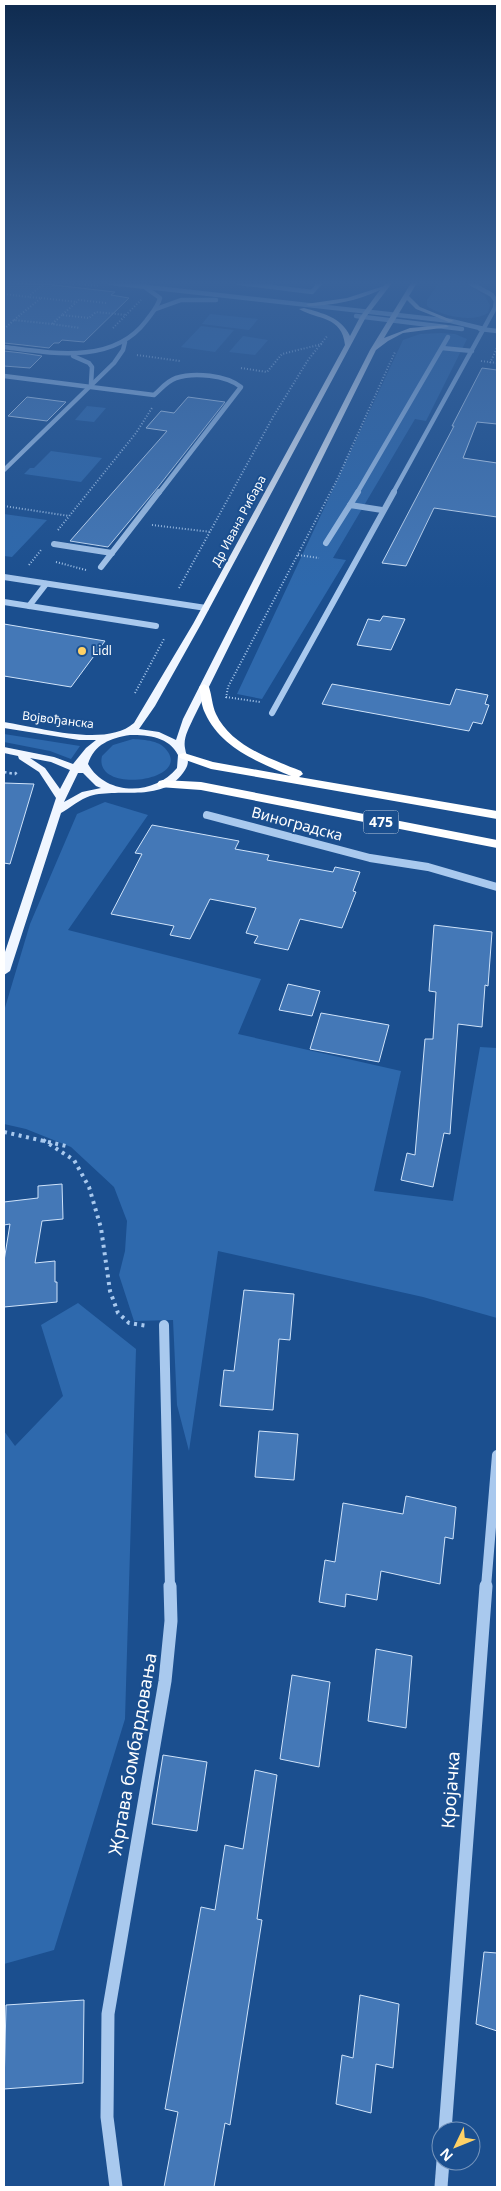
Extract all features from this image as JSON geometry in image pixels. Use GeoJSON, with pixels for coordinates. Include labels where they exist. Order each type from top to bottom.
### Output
{"type":"FeatureCollection","features":[{"type":"Feature","properties":{"kind":"highway"},"geometry":{"type":"LineString","coordinates":[[204,687],[209,711],[219,727],[232,740],[269,762],[324,784]]}},
{"type":"Feature","properties":{"kind":"highway","name":"475"},"geometry":{"type":"LineString","coordinates":[[182,752],[211,764],[497,815]]}},
{"type":"Feature","properties":{"kind":"highway","name":"475"},"geometry":{"type":"LineString","coordinates":[[162,784],[202,786],[497,844]]}},
{"type":"Feature","properties":{"kind":"main road","name":"Др Ивана Рибара"},"geometry":{"type":"LineString","coordinates":[[130,732],[138,725],[150,706],[206,608],[327,385]]}},
{"type":"Feature","properties":{"kind":"main road"},"geometry":{"type":"LineString","coordinates":[[86,753],[83,764],[88,774],[96,782],[112,788],[139,790],[162,784],[180,771],[181,735],[354,385]]}},
{"type":"Feature","properties":{"kind":"main road","name":"Војвођанска"},"geometry":{"type":"LineString","coordinates":[[4,725],[79,737],[109,736]]}},
{"type":"Feature","properties":{"kind":"main road"},"geometry":{"type":"LineString","coordinates":[[4,971],[57,811],[60,796],[75,768],[86,753],[98,742],[109,736],[130,732],[159,735],[171,740],[182,752]]}},
{"type":"Feature","properties":{"kind":"main road"},"geometry":{"type":"LineString","coordinates":[[8,751],[48,759],[88,774]]}},
{"type":"Feature","properties":{"kind":"main road"},"geometry":{"type":"LineString","coordinates":[[8,751],[42,770],[60,796]]}},
{"type":"Feature","properties":{"kind":"main road"},"geometry":{"type":"LineString","coordinates":[[57,811],[86,794],[112,788]]}},
{"type":"Feature","properties":{"kind":"street"},"geometry":{"type":"LineString","coordinates":[[4,470],[90,385]]}},
{"type":"Feature","properties":{"kind":"street"},"geometry":{"type":"LineString","coordinates":[[92,385],[154,395],[166,385]]}},
{"type":"Feature","properties":{"kind":"street"},"geometry":{"type":"LineString","coordinates":[[101,567],[242,387],[239,385]]}},
{"type":"Feature","properties":{"kind":"street"},"geometry":{"type":"LineString","coordinates":[[326,543],[420,385]]}},
{"type":"Feature","properties":{"kind":"street"},"geometry":{"type":"LineString","coordinates":[[272,713],[382,510],[453,385]]}},
{"type":"Feature","properties":{"kind":"street"},"geometry":{"type":"LineString","coordinates":[[350,505],[382,510]]}},
{"type":"Feature","properties":{"kind":"street"},"geometry":{"type":"LineString","coordinates":[[54,544],[112,553]]}},
{"type":"Feature","properties":{"kind":"street"},"geometry":{"type":"LineString","coordinates":[[4,577],[206,608]]}},
{"type":"Feature","properties":{"kind":"street"},"geometry":{"type":"LineString","coordinates":[[29,606],[46,584]]}},
{"type":"Feature","properties":{"kind":"street"},"geometry":{"type":"LineString","coordinates":[[4,602],[156,626]]}},
{"type":"Feature","properties":{"kind":"street","name":"Виноградска"},"geometry":{"type":"LineString","coordinates":[[207,815],[370,858],[434,868],[497,887]]}},
{"type":"Feature","properties":{"kind":"street","name":"Жртава бомбардовања"},"geometry":{"type":"LineString","coordinates":[[116,2187],[106,2088],[108,2014],[118,1941],[165,1681],[172,1620],[164,1325]]}},
{"type":"Feature","properties":{"kind":"street","name":"Кројачка"},"geometry":{"type":"LineString","coordinates":[[446,2121],[466,1833],[497,1454]]}},
{"type":"Feature","properties":{"kind":"street"},"geometry":{"type":"LineString","coordinates":[[441,2187],[442,2171]]}},
{"type":"Feature","properties":{"kind":"path"},"geometry":{"type":"LineString","coordinates":[[170,603],[293,385]]}},
{"type":"Feature","properties":{"kind":"path"},"geometry":{"type":"LineString","coordinates":[[225,702],[228,687],[298,555],[382,385]]}},
{"type":"Feature","properties":{"kind":"path"},"geometry":{"type":"LineString","coordinates":[[54,536],[136,433],[153,407],[154,395]]}},
{"type":"Feature","properties":{"kind":"path"},"geometry":{"type":"LineString","coordinates":[[4,506],[70,516]]}},
{"type":"Feature","properties":{"kind":"path"},"geometry":{"type":"LineString","coordinates":[[136,523],[211,532]]}},
{"type":"Feature","properties":{"kind":"path"},"geometry":{"type":"LineString","coordinates":[[26,569],[43,548]]}},
{"type":"Feature","properties":{"kind":"path"},"geometry":{"type":"LineString","coordinates":[[131,700],[165,636]]}},
{"type":"Feature","properties":{"kind":"path"},"geometry":{"type":"LineString","coordinates":[[226,697],[276,704]]}},
{"type":"Feature","properties":{"kind":"path"},"geometry":{"type":"LineString","coordinates":[[4,1132],[66,1146]]}},
{"type":"Feature","properties":{"kind":"path"},"geometry":{"type":"LineString","coordinates":[[42,1140],[69,1156],[82,1173],[95,1204],[106,1260],[106,1273],[116,1307],[122,1319],[134,1326]]}},
{"type":"Feature","properties":{"kind":"shaded area"},"geometry":{"type":"Polygon","coordinates":[[[382,385],[444,385],[426,421],[415,419],[333,558],[346,560],[262,699],[237,694],[382,385]]]}},
{"type":"Feature","properties":{"kind":"shaded area"},"geometry":{"type":"Polygon","coordinates":[[[87,406],[106,408],[94,422],[75,420],[87,406]]]}},
{"type":"Feature","properties":{"kind":"shaded area"},"geometry":{"type":"Polygon","coordinates":[[[51,451],[102,458],[81,482],[24,474],[30,468],[34,468],[51,451]]]}},
{"type":"Feature","properties":{"kind":"shaded area"},"geometry":{"type":"Polygon","coordinates":[[[4,514],[47,520],[12,557],[4,556],[4,514]]]}},
{"type":"Feature","properties":{"kind":"shaded area"},"geometry":{"type":"Polygon","coordinates":[[[4,734],[80,746],[71,759],[50,751],[4,742],[4,734]]]}},
{"type":"Feature","properties":{"kind":"shaded area"},"geometry":{"type":"Polygon","coordinates":[[[133,739],[152,741],[165,748],[171,762],[165,771],[139,780],[111,776],[103,768],[102,756],[113,745],[133,739]]]}},
{"type":"Feature","properties":{"kind":"shaded area"},"geometry":{"type":"Polygon","coordinates":[[[105,802],[148,815],[68,930],[261,979],[238,1034],[401,1071],[374,1191],[453,1201],[480,1047],[497,1048],[497,1318],[423,1297],[218,1251],[189,1451],[177,1405],[173,1320],[134,1321],[119,1275],[125,1251],[127,1221],[114,1187],[71,1147],[26,1129],[4,1124],[4,1011],[30,924],[77,814],[105,802]]]}},
{"type":"Feature","properties":{"kind":"shaded area"},"geometry":{"type":"Polygon","coordinates":[[[78,1303],[136,1349],[125,1719],[54,1950],[4,1964],[4,1431],[15,1446],[63,1396],[41,1325],[78,1303]]]}},
{"type":"Feature","properties":{"kind":"building"},"geometry":{"type":"Polygon","coordinates":[[[473,385],[497,385],[497,424],[477,422],[463,458],[497,463],[497,517],[434,508],[406,566],[382,563],[454,426],[452,426],[473,385]]]}},
{"type":"Feature","properties":{"kind":"building"},"geometry":{"type":"Polygon","coordinates":[[[27,397],[66,402],[47,421],[8,416],[27,397]]]}},
{"type":"Feature","properties":{"kind":"building"},"geometry":{"type":"Polygon","coordinates":[[[188,397],[225,402],[108,547],[70,541],[167,431],[146,428],[161,411],[174,413],[188,397]]]}},
{"type":"Feature","properties":{"kind":"building"},"geometry":{"type":"Polygon","coordinates":[[[383,616],[405,619],[391,650],[357,645],[368,619],[380,621],[383,616]]]}},
{"type":"Feature","properties":{"kind":"building"},"geometry":{"type":"Polygon","coordinates":[[[4,624],[105,641],[71,687],[4,676],[4,624]]]}},
{"type":"Feature","properties":{"kind":"building"},"geometry":{"type":"Polygon","coordinates":[[[332,684],[450,705],[456,689],[488,695],[485,704],[489,705],[482,724],[473,722],[469,731],[322,704],[332,684]]]}},
{"type":"Feature","properties":{"kind":"building"},"geometry":{"type":"Polygon","coordinates":[[[4,783],[34,784],[10,864],[4,863],[4,783]]]}},
{"type":"Feature","properties":{"kind":"building"},"geometry":{"type":"Polygon","coordinates":[[[152,825],[239,841],[235,849],[269,855],[267,860],[333,872],[335,867],[360,872],[353,891],[356,892],[342,928],[300,919],[288,950],[254,943],[258,936],[246,933],[256,908],[210,899],[190,939],[170,935],[174,926],[111,914],[142,854],[135,853],[152,825]]]}},
{"type":"Feature","properties":{"kind":"building"},"geometry":{"type":"Polygon","coordinates":[[[434,925],[492,932],[488,986],[485,985],[482,1027],[458,1024],[450,1134],[444,1133],[433,1187],[401,1180],[407,1153],[415,1155],[425,1039],[433,1039],[436,992],[429,991],[434,925]]]}},
{"type":"Feature","properties":{"kind":"building"},"geometry":{"type":"Polygon","coordinates":[[[288,984],[320,991],[312,1016],[279,1010],[288,984]]]}},
{"type":"Feature","properties":{"kind":"building"},"geometry":{"type":"Polygon","coordinates":[[[321,1013],[389,1025],[379,1062],[310,1049],[321,1013]]]}},
{"type":"Feature","properties":{"kind":"building"},"geometry":{"type":"Polygon","coordinates":[[[62,1184],[63,1219],[42,1221],[35,1263],[55,1261],[57,1302],[4,1307],[4,1261],[10,1224],[4,1225],[4,1202],[38,1198],[38,1186],[62,1184]]]}},
{"type":"Feature","properties":{"kind":"building"},"geometry":{"type":"Polygon","coordinates":[[[244,1290],[294,1294],[290,1340],[279,1339],[273,1410],[220,1406],[224,1370],[234,1371],[244,1290]]]}},
{"type":"Feature","properties":{"kind":"building"},"geometry":{"type":"Polygon","coordinates":[[[259,1431],[298,1434],[294,1480],[255,1477],[259,1431]]]}},
{"type":"Feature","properties":{"kind":"building"},"geometry":{"type":"Polygon","coordinates":[[[406,1496],[456,1507],[453,1539],[445,1537],[440,1584],[381,1571],[377,1600],[346,1594],[345,1607],[319,1602],[325,1560],[335,1562],[343,1503],[403,1514],[406,1496]]]}},
{"type":"Feature","properties":{"kind":"building"},"geometry":{"type":"Polygon","coordinates":[[[376,1649],[412,1656],[406,1728],[368,1721],[376,1649]]]}},
{"type":"Feature","properties":{"kind":"building"},"geometry":{"type":"Polygon","coordinates":[[[292,1675],[330,1682],[319,1767],[280,1759],[292,1675]]]}},
{"type":"Feature","properties":{"kind":"building"},"geometry":{"type":"Polygon","coordinates":[[[163,1755],[207,1762],[197,1831],[152,1824],[163,1755]]]}},
{"type":"Feature","properties":{"kind":"building"},"geometry":{"type":"Polygon","coordinates":[[[255,1770],[277,1775],[257,1919],[262,1920],[230,2125],[225,2123],[214,2187],[164,2187],[178,2112],[165,2109],[201,1907],[215,1910],[225,1845],[243,1849],[255,1770]]]}},
{"type":"Feature","properties":{"kind":"building"},"geometry":{"type":"Polygon","coordinates":[[[484,1952],[497,1953],[497,2031],[476,2024],[484,1952]]]}},
{"type":"Feature","properties":{"kind":"building"},"geometry":{"type":"Polygon","coordinates":[[[360,1995],[399,2004],[393,2068],[376,2064],[371,2113],[336,2104],[342,2055],[353,2058],[360,1995]]]}},
{"type":"Feature","properties":{"kind":"building"},"geometry":{"type":"Polygon","coordinates":[[[84,2000],[83,2083],[4,2089],[6,2005],[84,2000]]]}},
{"type":"Feature","properties":{"kind":"place","name":"Lidl"},"geometry":{"type":"Point","coordinates":[82,651]}}]}
